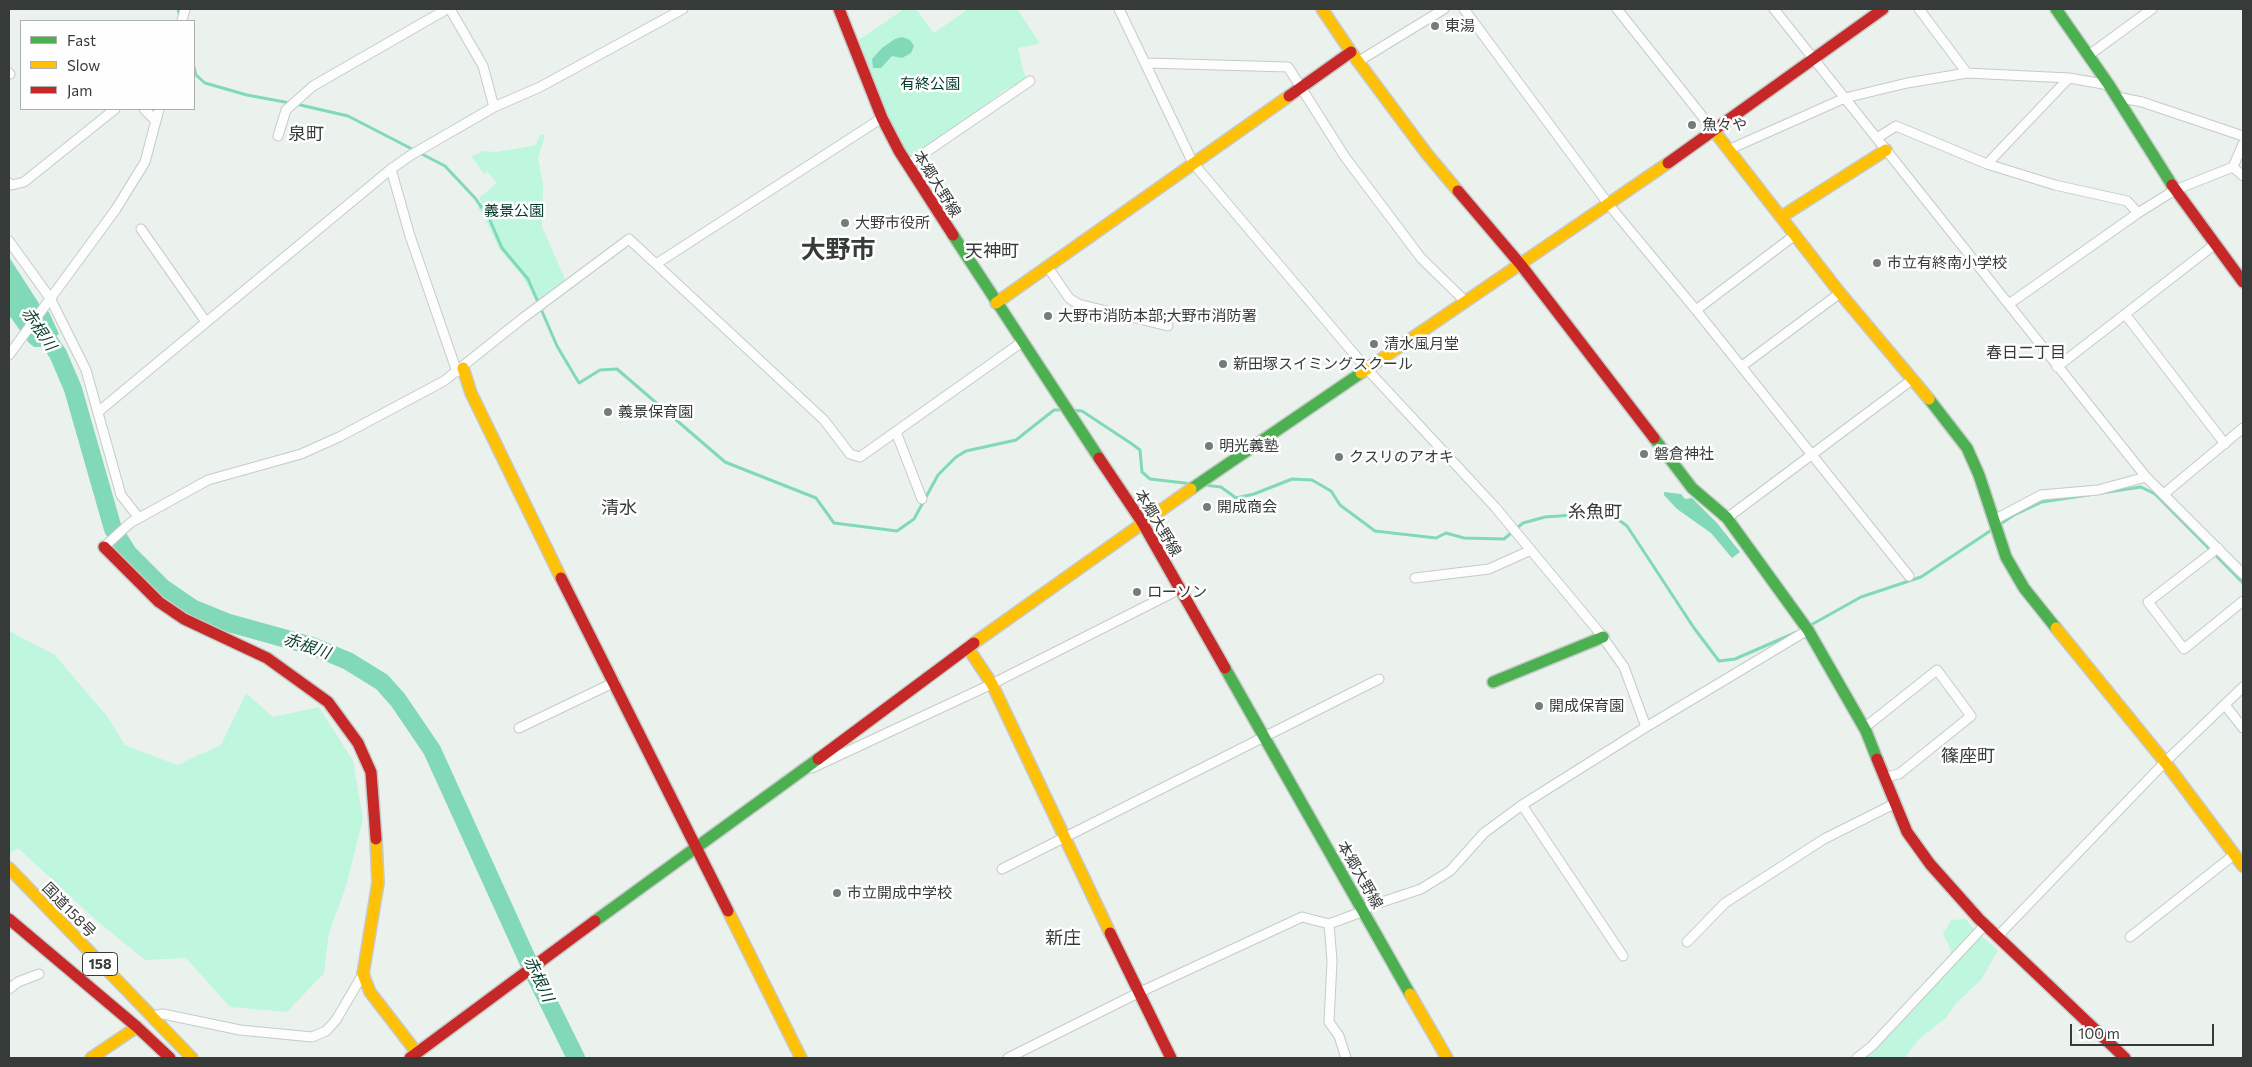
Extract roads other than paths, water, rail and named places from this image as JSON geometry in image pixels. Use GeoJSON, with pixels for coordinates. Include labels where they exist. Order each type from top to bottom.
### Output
{"type":"FeatureCollection","features":[{"type":"Feature","properties":{"kind":"main road","name":"本郷大野線"},"geometry":{"type":"LineString","coordinates":[[839,9],[882,118],[907,165],[996,303],[1142,522],[1447,1058]]}},
{"type":"Feature","properties":{"kind":"main road"},"geometry":{"type":"LineString","coordinates":[[1322,9],[1351,52],[1427,154],[1522,265],[1692,488],[1727,518],[1808,630],[1864,728],[1886,777],[1907,832],[1930,864],[1985,925],[2125,1058]]}},
{"type":"Feature","properties":{"kind":"main road"},"geometry":{"type":"LineString","coordinates":[[106,545],[159,602],[184,619],[267,658],[328,702],[358,743],[371,772],[378,883],[362,974],[370,992],[413,1056],[696,846],[798,774],[1142,522],[1366,368],[1522,265],[1714,132],[1813,58],[1883,9]]}},
{"type":"Feature","properties":{"kind":"main road"},"geometry":{"type":"LineString","coordinates":[[2056,9],[2109,85],[2175,190],[2243,282]]}},
{"type":"Feature","properties":{"kind":"main road"},"geometry":{"type":"LineString","coordinates":[[996,303],[1351,52]]}},
{"type":"Feature","properties":{"kind":"main road"},"geometry":{"type":"LineString","coordinates":[[1714,132],[1840,293],[1913,379],[1966,448],[1979,474],[2006,557],[2024,588],[2165,762],[2243,866]]}},
{"type":"Feature","properties":{"kind":"main road"},"geometry":{"type":"LineString","coordinates":[[1781,217],[1886,150]]}},
{"type":"Feature","properties":{"kind":"main road"},"geometry":{"type":"LineString","coordinates":[[460,370],[510,475],[801,1058]]}},
{"type":"Feature","properties":{"kind":"main road"},"geometry":{"type":"LineString","coordinates":[[1493,682],[1603,637]]}},
{"type":"Feature","properties":{"kind":"main road"},"geometry":{"type":"LineString","coordinates":[[968,648],[992,684],[1138,993],[1171,1058]]}},
{"type":"Feature","properties":{"kind":"main road","name":"国道158号"},"geometry":{"type":"LineString","coordinates":[[9,868],[192,1058]]}},
{"type":"Feature","properties":{"kind":"main road","name":"158"},"geometry":{"type":"LineString","coordinates":[[9,919],[137,1027],[170,1058]]}},
{"type":"Feature","properties":{"kind":"main road"},"geometry":{"type":"LineString","coordinates":[[91,1058],[137,1027]]}},
{"type":"Feature","properties":{"kind":"street"},"geometry":{"type":"LineString","coordinates":[[278,136],[286,110],[312,86],[448,9],[483,66],[494,107]]}},
{"type":"Feature","properties":{"kind":"street"},"geometry":{"type":"LineString","coordinates":[[98,412],[391,169],[411,155],[494,107],[540,87],[683,9]]}},
{"type":"Feature","properties":{"kind":"street"},"geometry":{"type":"LineString","coordinates":[[1119,9],[1147,63],[1193,163],[1366,368],[1531,550],[1603,637],[1624,667],[1646,727]]}},
{"type":"Feature","properties":{"kind":"street"},"geometry":{"type":"LineString","coordinates":[[1359,61],[1444,9]]}},
{"type":"Feature","properties":{"kind":"street"},"geometry":{"type":"LineString","coordinates":[[1464,9],[1609,204],[1742,366],[1909,576]]}},
{"type":"Feature","properties":{"kind":"street"},"geometry":{"type":"LineString","coordinates":[[1617,9],[1714,132]]}},
{"type":"Feature","properties":{"kind":"street"},"geometry":{"type":"LineString","coordinates":[[1774,9],[2146,477],[2165,493],[2243,574]]}},
{"type":"Feature","properties":{"kind":"street"},"geometry":{"type":"LineString","coordinates":[[1919,9],[1967,73]]}},
{"type":"Feature","properties":{"kind":"street"},"geometry":{"type":"LineString","coordinates":[[2089,55],[2152,9]]}},
{"type":"Feature","properties":{"kind":"street"},"geometry":{"type":"LineString","coordinates":[[1147,63],[1288,67],[1345,157],[1421,258],[1466,302]]}},
{"type":"Feature","properties":{"kind":"street"},"geometry":{"type":"LineString","coordinates":[[1728,150],[1845,98],[1907,83],[1967,73],[2069,78],[2109,85]]}},
{"type":"Feature","properties":{"kind":"street"},"geometry":{"type":"LineString","coordinates":[[1987,164],[2069,78]]}},
{"type":"Feature","properties":{"kind":"street"},"geometry":{"type":"LineString","coordinates":[[907,165],[1030,81]]}},
{"type":"Feature","properties":{"kind":"street"},"geometry":{"type":"LineString","coordinates":[[2117,98],[2142,102],[2243,136]]}},
{"type":"Feature","properties":{"kind":"street"},"geometry":{"type":"LineString","coordinates":[[9,182],[12,185],[24,182],[114,110]]}},
{"type":"Feature","properties":{"kind":"street"},"geometry":{"type":"LineString","coordinates":[[145,110],[155,120]]}},
{"type":"Feature","properties":{"kind":"street"},"geometry":{"type":"LineString","coordinates":[[9,355],[116,209],[145,162],[159,110]]}},
{"type":"Feature","properties":{"kind":"street"},"geometry":{"type":"LineString","coordinates":[[656,264],[882,118]]}},
{"type":"Feature","properties":{"kind":"street"},"geometry":{"type":"LineString","coordinates":[[1877,138],[1896,126],[1987,164],[2055,185],[2127,201],[2138,213]]}},
{"type":"Feature","properties":{"kind":"street"},"geometry":{"type":"LineString","coordinates":[[2009,304],[2138,213],[2175,190],[2233,168],[2243,144]]}},
{"type":"Feature","properties":{"kind":"street"},"geometry":{"type":"LineString","coordinates":[[2233,168],[2243,176]]}},
{"type":"Feature","properties":{"kind":"street"},"geometry":{"type":"LineString","coordinates":[[391,169],[410,236],[460,370]]}},
{"type":"Feature","properties":{"kind":"street"},"geometry":{"type":"LineString","coordinates":[[141,229],[206,322]]}},
{"type":"Feature","properties":{"kind":"street"},"geometry":{"type":"LineString","coordinates":[[1696,310],[1795,235]]}},
{"type":"Feature","properties":{"kind":"street"},"geometry":{"type":"LineString","coordinates":[[106,545],[130,523],[208,480],[301,454],[414,399],[460,370],[523,318],[629,239],[824,420],[850,454],[860,457],[1022,342]]}},
{"type":"Feature","properties":{"kind":"street"},"geometry":{"type":"LineString","coordinates":[[9,240],[47,301],[86,370],[121,495],[139,518]]}},
{"type":"Feature","properties":{"kind":"street"},"geometry":{"type":"LineString","coordinates":[[2057,367],[2214,245]]}},
{"type":"Feature","properties":{"kind":"street"},"geometry":{"type":"LineString","coordinates":[[1047,266],[1069,298],[1078,304],[1168,326]]}},
{"type":"Feature","properties":{"kind":"street"},"geometry":{"type":"LineString","coordinates":[[1742,366],[1840,293]]}},
{"type":"Feature","properties":{"kind":"street"},"geometry":{"type":"LineString","coordinates":[[2125,314],[2225,444]]}},
{"type":"Feature","properties":{"kind":"street"},"geometry":{"type":"LineString","coordinates":[[1727,518],[1913,379]]}},
{"type":"Feature","properties":{"kind":"street"},"geometry":{"type":"LineString","coordinates":[[2165,493],[2243,428]]}},
{"type":"Feature","properties":{"kind":"street"},"geometry":{"type":"LineString","coordinates":[[896,432],[922,499]]}},
{"type":"Feature","properties":{"kind":"street"},"geometry":{"type":"LineString","coordinates":[[1994,520],[2041,495],[2098,490],[2146,477]]}},
{"type":"Feature","properties":{"kind":"street"},"geometry":{"type":"LineString","coordinates":[[2218,548],[2148,602],[2184,649],[2243,602]]}},
{"type":"Feature","properties":{"kind":"street"},"geometry":{"type":"LineString","coordinates":[[1415,578],[1489,568],[1531,550]]}},
{"type":"Feature","properties":{"kind":"street"},"geometry":{"type":"LineString","coordinates":[[798,774],[992,684],[1180,589]]}},
{"type":"Feature","properties":{"kind":"street"},"geometry":{"type":"LineString","coordinates":[[1008,1058],[1138,993],[1302,916],[1329,924],[1364,911],[1370,906],[1421,889],[1450,871],[1484,833],[1522,805],[1646,727],[1808,630]]}},
{"type":"Feature","properties":{"kind":"street"},"geometry":{"type":"LineString","coordinates":[[1864,728],[1937,670],[1971,716],[1899,774],[1886,777]]}},
{"type":"Feature","properties":{"kind":"street"},"geometry":{"type":"LineString","coordinates":[[1002,869],[1379,679]]}},
{"type":"Feature","properties":{"kind":"street"},"geometry":{"type":"LineString","coordinates":[[520,728],[614,682]]}},
{"type":"Feature","properties":{"kind":"street"},"geometry":{"type":"LineString","coordinates":[[1998,936],[2165,762],[2243,687]]}},
{"type":"Feature","properties":{"kind":"street"},"geometry":{"type":"LineString","coordinates":[[2225,705],[2243,728]]}},
{"type":"Feature","properties":{"kind":"street"},"geometry":{"type":"LineString","coordinates":[[1687,942],[1725,903],[1824,839],[1896,803]]}},
{"type":"Feature","properties":{"kind":"street"},"geometry":{"type":"LineString","coordinates":[[1522,805],[1623,956]]}},
{"type":"Feature","properties":{"kind":"street"},"geometry":{"type":"LineString","coordinates":[[2130,937],[2235,854]]}},
{"type":"Feature","properties":{"kind":"street"},"geometry":{"type":"LineString","coordinates":[[1329,924],[1332,961],[1329,1022],[1339,1036],[1346,1058]]}},
{"type":"Feature","properties":{"kind":"street"},"geometry":{"type":"LineString","coordinates":[[1857,1058],[1872,1046],[1985,925]]}},
{"type":"Feature","properties":{"kind":"street"},"geometry":{"type":"LineString","coordinates":[[9,989],[18,982],[39,974]]}},
{"type":"Feature","properties":{"kind":"street"},"geometry":{"type":"LineString","coordinates":[[151,1016],[163,1014],[240,1030],[312,1037],[326,1031],[336,1020],[362,974]]}},
{"type":"Feature","properties":{"kind":"water"},"geometry":{"type":"Polygon","coordinates":[[[902,37],[910,40],[914,46],[911,53],[902,58],[892,56],[881,68],[873,68],[872,59],[882,48],[895,39],[902,37]]]}},
{"type":"Feature","properties":{"kind":"water"},"geometry":{"type":"Polygon","coordinates":[[[9,257],[40,305],[49,312],[59,334],[42,347],[34,347],[29,343],[9,315],[9,257]]]}},
{"type":"Feature","properties":{"kind":"water"},"geometry":{"type":"Polygon","coordinates":[[[1664,492],[1681,494],[1685,499],[1692,498],[1717,523],[1740,552],[1732,558],[1711,533],[1677,509],[1664,495],[1664,492]]]}},
{"type":"Feature","properties":{"kind":"waterway"},"geometry":{"type":"LineString","coordinates":[[178,9],[180,18]]}},
{"type":"Feature","properties":{"kind":"waterway"},"geometry":{"type":"LineString","coordinates":[[195,71],[196,75],[205,83],[247,95],[290,103]]}},
{"type":"Feature","properties":{"kind":"waterway"},"geometry":{"type":"LineString","coordinates":[[296,104],[348,116],[445,166],[475,198],[489,218],[502,248],[528,279],[557,346],[579,383],[600,370],[617,369],[725,462],[816,498],[834,523],[897,531],[914,519],[938,475],[956,457],[966,451],[1016,440],[1054,410],[1063,410]]}},
{"type":"Feature","properties":{"kind":"waterway","name":"赤根川"},"geometry":{"type":"LineString","coordinates":[[36,322],[58,354],[73,389],[113,529],[128,553],[163,588],[192,608],[229,623],[312,646],[348,661],[382,682],[398,700],[432,750],[528,961],[576,1058]]}},
{"type":"Feature","properties":{"kind":"waterway"},"geometry":{"type":"LineString","coordinates":[[1071,410],[1082,411],[1140,450],[1142,472],[1150,479],[1193,484]]}},
{"type":"Feature","properties":{"kind":"waterway"},"geometry":{"type":"LineString","coordinates":[[1204,485],[1221,487],[1236,498],[1254,494],[1292,479],[1312,480],[1331,491],[1340,505],[1375,531],[1436,538],[1446,533],[1464,538],[1504,539],[1523,523],[1545,517],[1588,514],[1616,518],[1627,526],[1694,628],[1719,661],[1735,659],[1797,632]]}},
{"type":"Feature","properties":{"kind":"waterway"},"geometry":{"type":"LineString","coordinates":[[1809,626],[1861,597],[1921,577],[2014,515],[2042,502],[2141,487],[2155,494],[2243,583]]}},
{"type":"Feature","properties":{"kind":"place","name":"東湯"},"geometry":{"type":"Point","coordinates":[1435,26]}},
{"type":"Feature","properties":{"kind":"place","name":"魚々や"},"geometry":{"type":"Point","coordinates":[1692,125]}},
{"type":"Feature","properties":{"kind":"place","name":"大野市役所"},"geometry":{"type":"Point","coordinates":[845,223]}},
{"type":"Feature","properties":{"kind":"place","name":"市立有終南小学校"},"geometry":{"type":"Point","coordinates":[1877,263]}},
{"type":"Feature","properties":{"kind":"place","name":"大野市消防本部;大野市消防署"},"geometry":{"type":"Point","coordinates":[1048,316]}},
{"type":"Feature","properties":{"kind":"place","name":"清水風月堂"},"geometry":{"type":"Point","coordinates":[1374,344]}},
{"type":"Feature","properties":{"kind":"place","name":"新田塚スイミングスクール"},"geometry":{"type":"Point","coordinates":[1223,364]}},
{"type":"Feature","properties":{"kind":"place","name":"義景保育園"},"geometry":{"type":"Point","coordinates":[608,412]}},
{"type":"Feature","properties":{"kind":"place","name":"明光義塾"},"geometry":{"type":"Point","coordinates":[1209,446]}},
{"type":"Feature","properties":{"kind":"place","name":"磐倉神社"},"geometry":{"type":"Point","coordinates":[1644,454]}},
{"type":"Feature","properties":{"kind":"place","name":"クスリのアオキ"},"geometry":{"type":"Point","coordinates":[1339,457]}},
{"type":"Feature","properties":{"kind":"place","name":"開成商会"},"geometry":{"type":"Point","coordinates":[1207,507]}},
{"type":"Feature","properties":{"kind":"place","name":"ローソン"},"geometry":{"type":"Point","coordinates":[1137,592]}},
{"type":"Feature","properties":{"kind":"place","name":"開成保育園"},"geometry":{"type":"Point","coordinates":[1539,706]}},
{"type":"Feature","properties":{"kind":"place","name":"市立開成中学校"},"geometry":{"type":"Point","coordinates":[837,893]}},
{"type":"Feature","properties":{"kind":"district","name":"泉町"},"geometry":{"type":"Point","coordinates":[306,134]}},
{"type":"Feature","properties":{"kind":"district","name":"大野市"},"geometry":{"type":"Point","coordinates":[838,250]}},
{"type":"Feature","properties":{"kind":"district","name":"天神町"},"geometry":{"type":"Point","coordinates":[992,251]}},
{"type":"Feature","properties":{"kind":"district","name":"春日二丁目"},"geometry":{"type":"Point","coordinates":[2026,353]}},
{"type":"Feature","properties":{"kind":"district","name":"清水"},"geometry":{"type":"Point","coordinates":[619,508]}},
{"type":"Feature","properties":{"kind":"district","name":"糸魚町"},"geometry":{"type":"Point","coordinates":[1595,512]}},
{"type":"Feature","properties":{"kind":"district","name":"篠座町"},"geometry":{"type":"Point","coordinates":[1968,756]}},
{"type":"Feature","properties":{"kind":"district","name":"新庄"},"geometry":{"type":"Point","coordinates":[1063,938]}},
{"type":"Feature","properties":{"kind":"park label","name":"有終公園"},"geometry":{"type":"Point","coordinates":[930,84]}},
{"type":"Feature","properties":{"kind":"park label","name":"義景公園"},"geometry":{"type":"Point","coordinates":[514,211]}}]}
